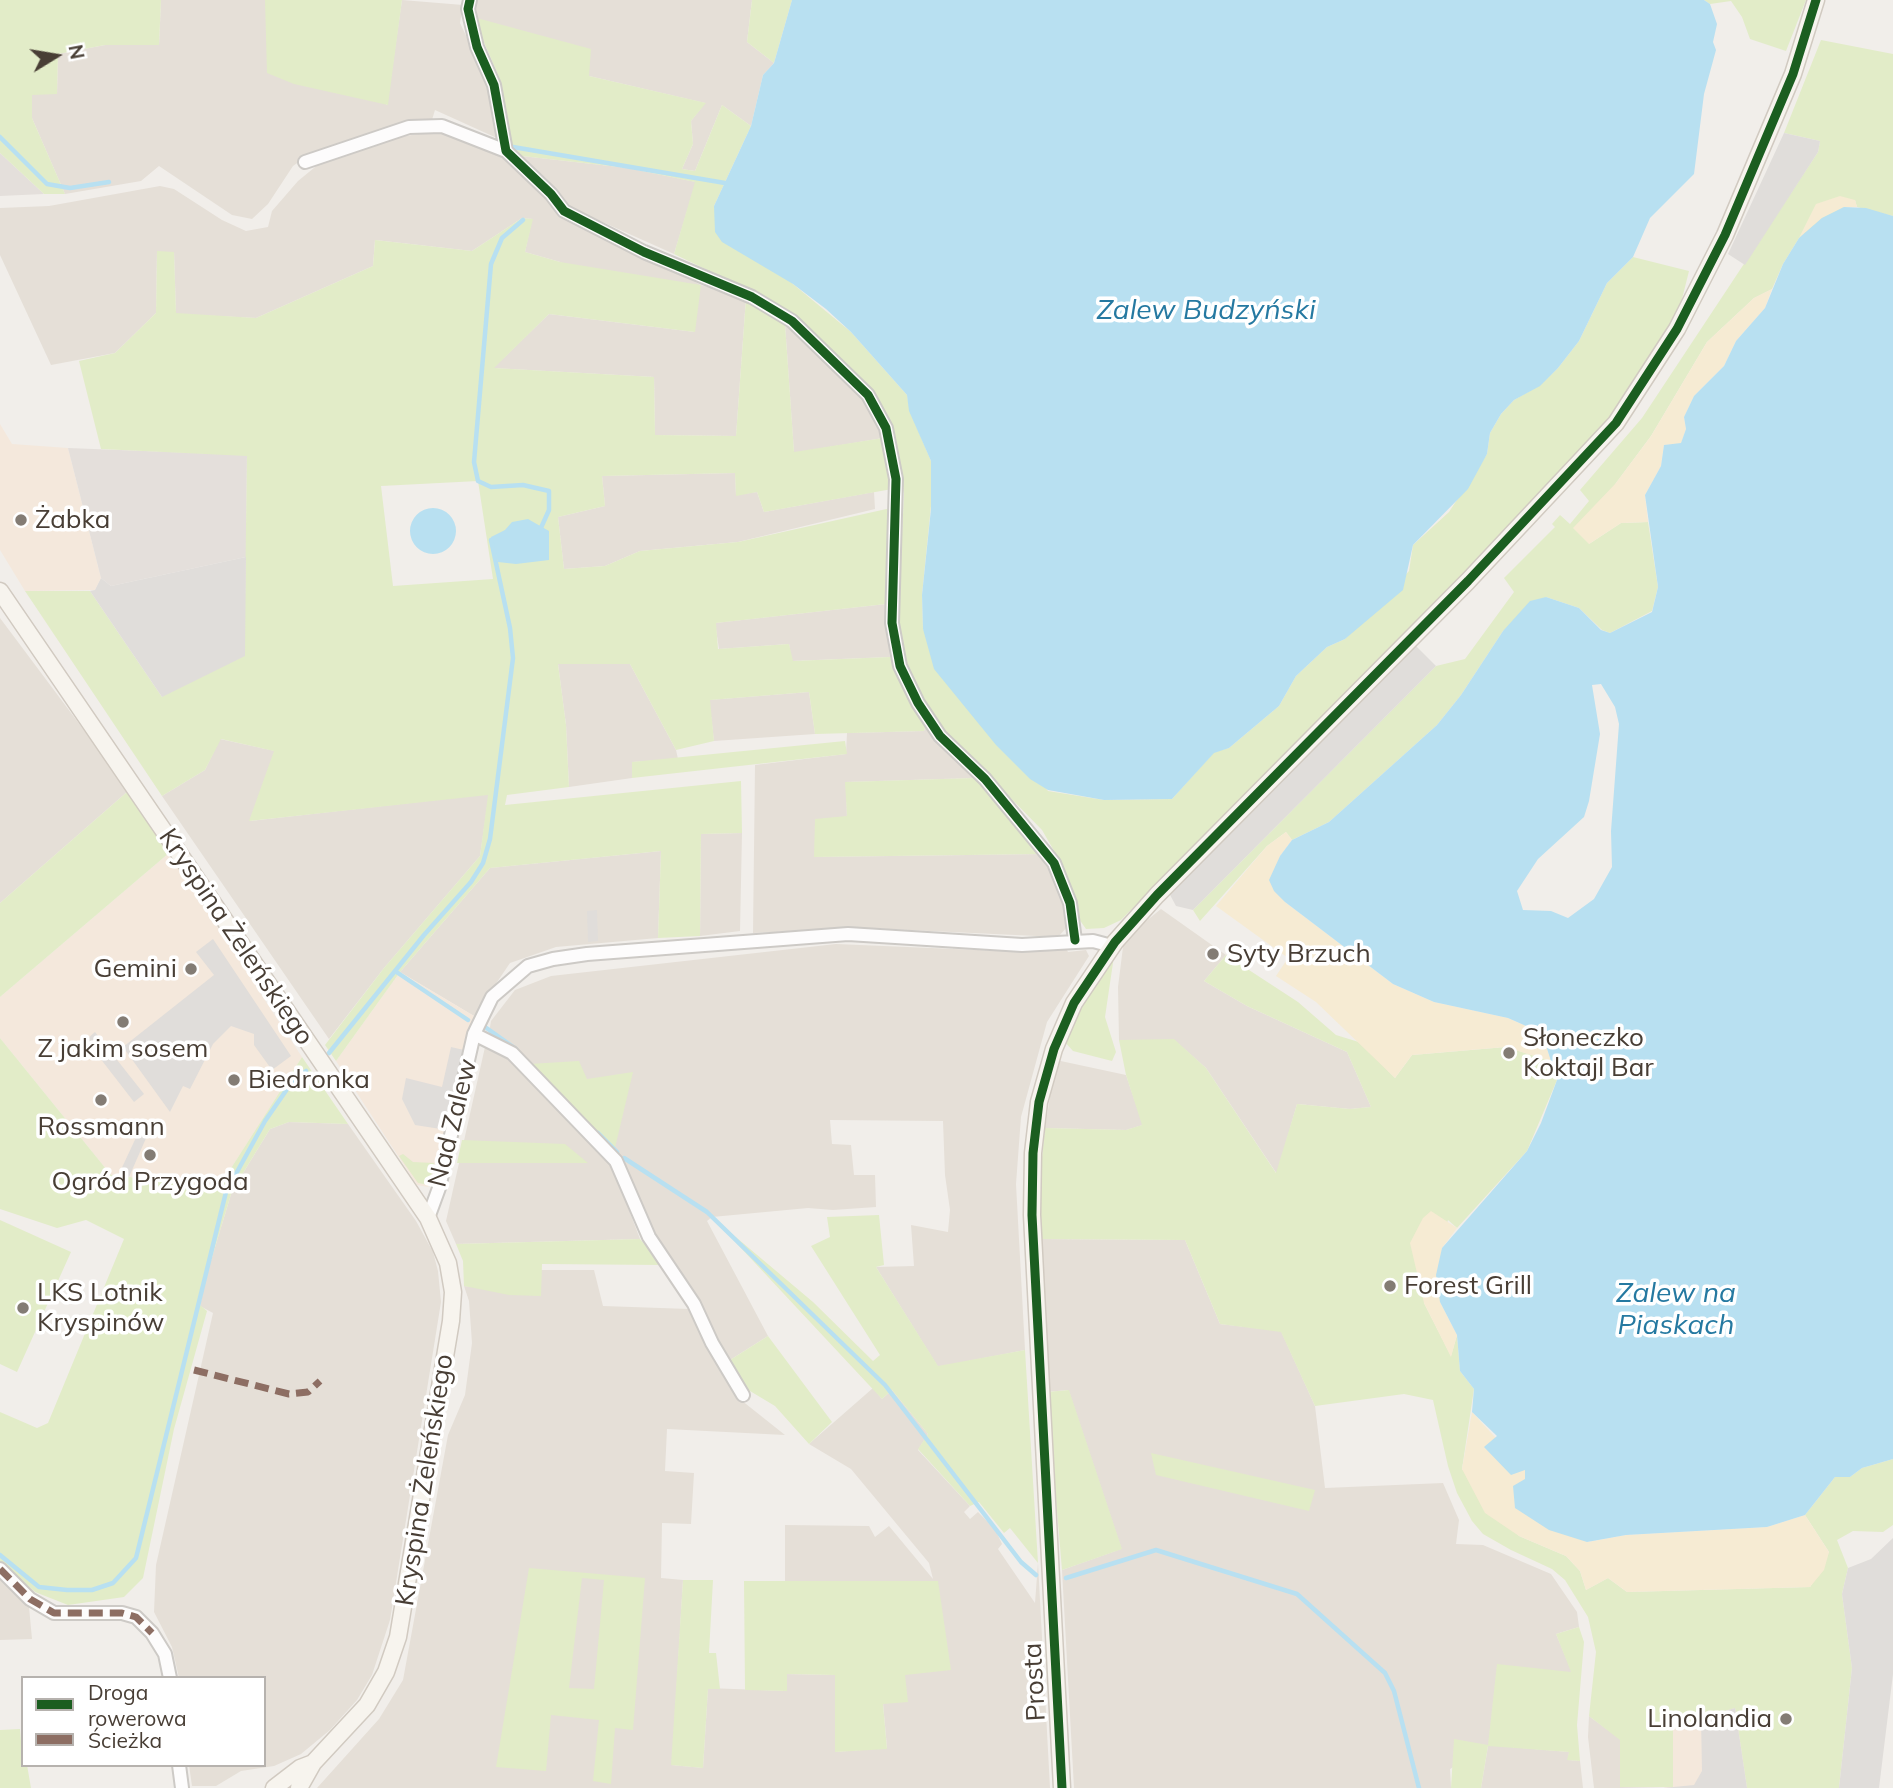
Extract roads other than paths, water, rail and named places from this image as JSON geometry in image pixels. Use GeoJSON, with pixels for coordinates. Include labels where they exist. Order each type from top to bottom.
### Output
{"type":"FeatureCollection","features":[{"type":"Feature","properties":{"kind":"street"},"geometry":{"type":"LineString","coordinates":[[470,0],[468,9],[477,47],[494,85],[506,150]]}},
{"type":"Feature","properties":{"kind":"street","name":"Prosta"},"geometry":{"type":"LineString","coordinates":[[1062,1788],[1031,1214],[1033,1153],[1040,1096],[1054,1049],[1074,1003],[1112,946],[1157,895],[1468,581],[1616,423],[1677,329],[1725,235],[1793,74],[1816,0]]}},
{"type":"Feature","properties":{"kind":"street"},"geometry":{"type":"LineString","coordinates":[[305,162],[409,127],[442,126],[506,150],[551,194],[564,211],[645,252],[752,297],[792,320],[868,396],[886,428],[897,479],[892,623],[900,666],[918,703],[940,736],[985,779],[1054,863],[1070,903],[1075,940]]}},
{"type":"Feature","properties":{"kind":"street","name":"Kryspina Żeleńskiego"},"geometry":{"type":"LineString","coordinates":[[0,591],[428,1217],[448,1262],[453,1303],[401,1624],[386,1672],[367,1704],[313,1763],[299,1788]]}},
{"type":"Feature","properties":{"kind":"street","name":"Nad Zalew"},"geometry":{"type":"LineString","coordinates":[[428,1217],[439,1188],[475,1031],[492,997],[528,966],[553,959],[848,934],[1022,945],[1075,940],[1112,946]]}},
{"type":"Feature","properties":{"kind":"street"},"geometry":{"type":"LineString","coordinates":[[475,1031],[512,1053],[616,1161],[649,1237],[694,1304],[712,1343],[743,1395]]}},
{"type":"Feature","properties":{"kind":"street"},"geometry":{"type":"LineString","coordinates":[[0,1569],[30,1599],[54,1613],[122,1613],[136,1617],[152,1633],[165,1654],[170,1676]]}},
{"type":"Feature","properties":{"kind":"street","name":"Kryspina Żeleńskiego"},"geometry":{"type":"LineString","coordinates":[[274,1788],[300,1768],[313,1763]]}},
{"type":"Feature","properties":{"kind":"street"},"geometry":{"type":"LineString","coordinates":[[179,1767],[182,1788]]}},
{"type":"Feature","properties":{"kind":"water","name":"Zalew Budzyński"},"geometry":{"type":"Polygon","coordinates":[[[792,0],[1704,0],[1710,4],[1717,24],[1713,42],[1716,50],[1704,94],[1694,174],[1650,218],[1633,257],[1607,283],[1579,341],[1558,368],[1540,386],[1514,400],[1501,414],[1490,433],[1487,454],[1468,489],[1413,545],[1403,590],[1345,639],[1327,647],[1296,676],[1279,706],[1229,748],[1214,753],[1172,799],[1104,800],[1048,790],[1030,779],[996,745],[934,669],[923,629],[922,595],[931,509],[931,461],[909,411],[907,395],[851,332],[826,309],[793,284],[722,242],[715,232],[714,206],[751,126],[763,75],[774,63],[792,0]]]}},
{"type":"Feature","properties":{"kind":"water","name":"Zalew na Piaskach"},"geometry":{"type":"Polygon","coordinates":[[[1844,207],[1866,208],[1893,216],[1893,1459],[1862,1468],[1850,1477],[1835,1477],[1805,1515],[1767,1527],[1626,1535],[1587,1542],[1549,1530],[1515,1508],[1513,1486],[1525,1479],[1525,1470],[1511,1475],[1484,1447],[1497,1436],[1472,1412],[1474,1389],[1460,1371],[1457,1335],[1440,1302],[1436,1275],[1442,1248],[1527,1151],[1541,1123],[1557,1080],[1542,1033],[1508,1018],[1434,1002],[1393,984],[1285,902],[1274,891],[1269,880],[1280,856],[1292,840],[1329,822],[1437,725],[1461,695],[1503,631],[1530,601],[1546,597],[1579,608],[1601,630],[1610,633],[1652,612],[1658,587],[1645,495],[1661,466],[1664,445],[1681,443],[1686,429],[1684,417],[1694,396],[1724,366],[1736,341],[1765,308],[1783,264],[1799,238],[1822,218],[1844,207]],[[1601,684],[1592,685],[1600,734],[1589,801],[1584,817],[1538,859],[1517,891],[1523,910],[1551,911],[1568,918],[1594,899],[1612,867],[1611,831],[1619,724],[1615,707],[1601,684]]]}},
{"type":"Feature","properties":{"kind":"water"},"geometry":{"type":"Polygon","coordinates":[[[433,508],[442,509],[449,515],[455,522],[455,540],[449,547],[442,553],[433,554],[424,553],[417,547],[411,540],[410,531],[411,522],[417,515],[424,509],[433,508]]]}},
{"type":"Feature","properties":{"kind":"water"},"geometry":{"type":"Polygon","coordinates":[[[528,519],[549,531],[549,560],[516,564],[498,562],[491,537],[505,530],[512,522],[528,519]]]}},
{"type":"Feature","properties":{"kind":"waterway"},"geometry":{"type":"LineString","coordinates":[[0,137],[47,184],[70,188],[109,182]]}},
{"type":"Feature","properties":{"kind":"waterway"},"geometry":{"type":"LineString","coordinates":[[513,147],[725,183]]}},
{"type":"Feature","properties":{"kind":"waterway"},"geometry":{"type":"LineString","coordinates":[[523,220],[502,238],[491,264],[474,462],[478,481],[491,487],[523,485],[549,491],[549,510],[540,530]]}},
{"type":"Feature","properties":{"kind":"waterway"},"geometry":{"type":"LineString","coordinates":[[329,1053],[424,935],[471,882],[483,863],[490,839],[513,658],[510,628],[491,540],[497,540]]}},
{"type":"Feature","properties":{"kind":"waterway"},"geometry":{"type":"LineString","coordinates":[[395,971],[468,1020]]}},
{"type":"Feature","properties":{"kind":"waterway"},"geometry":{"type":"LineString","coordinates":[[485,1027],[516,1049]]}},
{"type":"Feature","properties":{"kind":"waterway"},"geometry":{"type":"LineString","coordinates":[[0,1555],[39,1587],[67,1590],[92,1590],[113,1583],[136,1558],[226,1192],[265,1121],[292,1082],[306,1071]]}},
{"type":"Feature","properties":{"kind":"waterway"},"geometry":{"type":"LineString","coordinates":[[598,1133],[617,1152]]}},
{"type":"Feature","properties":{"kind":"waterway"},"geometry":{"type":"LineString","coordinates":[[624,1158],[707,1212],[885,1385],[1021,1562],[1036,1575]]}},
{"type":"Feature","properties":{"kind":"waterway"},"geometry":{"type":"LineString","coordinates":[[1066,1578],[1156,1550],[1297,1594],[1385,1673],[1394,1691],[1419,1788]]}},
{"type":"Feature","properties":{"kind":"place","name":"Żabka"},"geometry":{"type":"Point","coordinates":[21,520]}},
{"type":"Feature","properties":{"kind":"place","name":"Syty Brzuch"},"geometry":{"type":"Point","coordinates":[1213,954]}},
{"type":"Feature","properties":{"kind":"place","name":"Gemini"},"geometry":{"type":"Point","coordinates":[191,969]}},
{"type":"Feature","properties":{"kind":"place","name":"Z jakim sosem"},"geometry":{"type":"Point","coordinates":[123,1022]}},
{"type":"Feature","properties":{"kind":"place","name":"Słoneczko Koktajl Bar"},"geometry":{"type":"Point","coordinates":[1509,1053]}},
{"type":"Feature","properties":{"kind":"place","name":"Biedronka"},"geometry":{"type":"Point","coordinates":[234,1080]}},
{"type":"Feature","properties":{"kind":"place","name":"Rossmann"},"geometry":{"type":"Point","coordinates":[101,1100]}},
{"type":"Feature","properties":{"kind":"place","name":"Ogród Przygoda"},"geometry":{"type":"Point","coordinates":[150,1155]}},
{"type":"Feature","properties":{"kind":"place","name":"Forest Grill"},"geometry":{"type":"Point","coordinates":[1390,1286]}},
{"type":"Feature","properties":{"kind":"place","name":"LKS Lotnik Kryspinów"},"geometry":{"type":"Point","coordinates":[23,1308]}},
{"type":"Feature","properties":{"kind":"place","name":"Linolandia"},"geometry":{"type":"Point","coordinates":[1786,1719]}}]}
